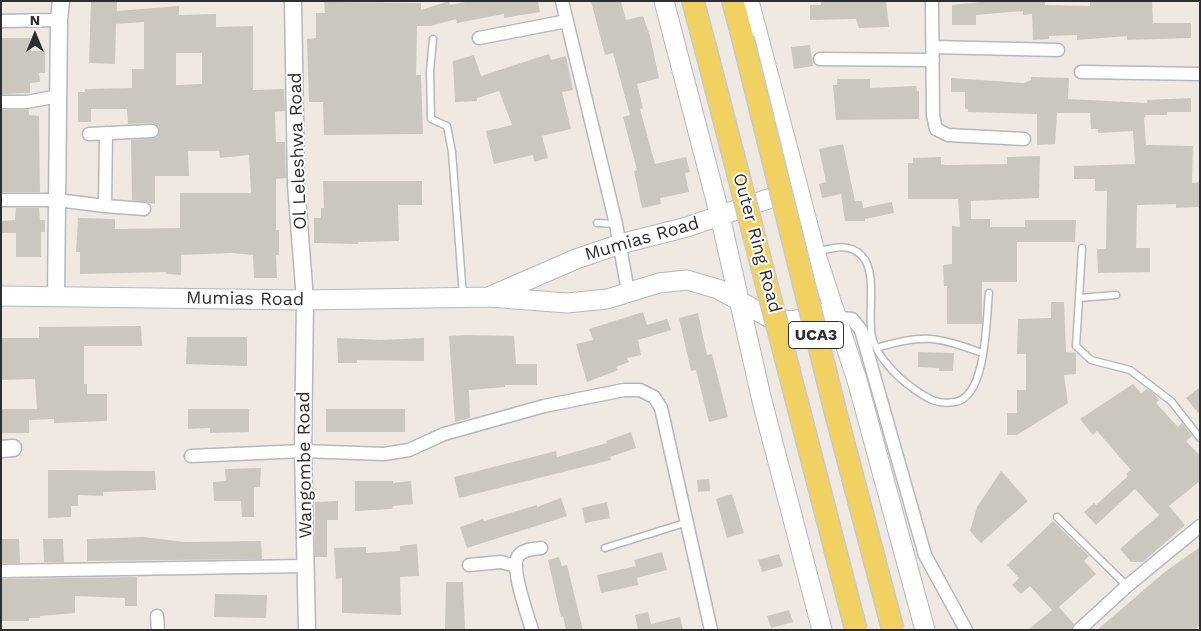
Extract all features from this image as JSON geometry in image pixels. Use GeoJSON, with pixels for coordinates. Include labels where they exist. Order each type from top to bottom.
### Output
{"type":"FeatureCollection","features":[{"type":"Feature","properties":{"kind":"main road","name":"Outer Ring Road"},"geometry":{"type":"LineString","coordinates":[[664,1],[720,216],[762,401],[822,630]]}},
{"type":"Feature","properties":{"kind":"main road","name":"Outer Ring Road"},"geometry":{"type":"LineString","coordinates":[[693,1],[856,630]]}},
{"type":"Feature","properties":{"kind":"main road","name":"Outer Ring Road"},"geometry":{"type":"LineString","coordinates":[[733,1],[836,414],[893,630]]}},
{"type":"Feature","properties":{"kind":"main road","name":"UCA3"},"geometry":{"type":"LineString","coordinates":[[748,1],[815,252],[837,321],[925,630]]}},
{"type":"Feature","properties":{"kind":"main road","name":"Mumias Road"},"geometry":{"type":"LineString","coordinates":[[489,297],[576,259],[620,244],[687,228],[774,198],[800,196]]}},
{"type":"Feature","properties":{"kind":"main road","name":"Mumias Road"},"geometry":{"type":"LineString","coordinates":[[1,296],[305,300],[489,297],[567,304],[607,299],[666,282],[687,280],[718,289],[770,318],[780,320],[810,318],[837,321]]}},
{"type":"Feature","properties":{"kind":"street"},"geometry":{"type":"LineString","coordinates":[[56,296],[59,20],[61,1]]}},
{"type":"Feature","properties":{"kind":"street","name":"Ol Leleshwa Road"},"geometry":{"type":"LineString","coordinates":[[293,1],[296,184],[305,300]]}},
{"type":"Feature","properties":{"kind":"street"},"geometry":{"type":"LineString","coordinates":[[562,1],[616,224],[628,292]]}},
{"type":"Feature","properties":{"kind":"street"},"geometry":{"type":"LineString","coordinates":[[932,1],[933,115],[936,129],[948,135],[1024,139]]}},
{"type":"Feature","properties":{"kind":"street"},"geometry":{"type":"LineString","coordinates":[[1,21],[59,20]]}},
{"type":"Feature","properties":{"kind":"street"},"geometry":{"type":"LineString","coordinates":[[479,38],[567,20]]}},
{"type":"Feature","properties":{"kind":"street"},"geometry":{"type":"LineString","coordinates":[[820,59],[1058,50]]}},
{"type":"Feature","properties":{"kind":"street"},"geometry":{"type":"LineString","coordinates":[[1081,72],[1200,74]]}},
{"type":"Feature","properties":{"kind":"street"},"geometry":{"type":"LineString","coordinates":[[1,102],[27,102],[58,96]]}},
{"type":"Feature","properties":{"kind":"street"},"geometry":{"type":"LineString","coordinates":[[88,134],[152,131]]}},
{"type":"Feature","properties":{"kind":"street"},"geometry":{"type":"LineString","coordinates":[[105,206],[106,133]]}},
{"type":"Feature","properties":{"kind":"street"},"geometry":{"type":"LineString","coordinates":[[1,200],[57,200],[144,209]]}},
{"type":"Feature","properties":{"kind":"street","name":"Wangombe Road"},"geometry":{"type":"LineString","coordinates":[[305,300],[303,452],[307,630]]}},
{"type":"Feature","properties":{"kind":"street"},"geometry":{"type":"LineString","coordinates":[[837,321],[840,318],[852,318],[861,330],[925,555],[966,630]]}},
{"type":"Feature","properties":{"kind":"street"},"geometry":{"type":"LineString","coordinates":[[191,456],[303,452],[384,454],[409,450],[444,434],[544,406],[624,390],[640,390],[654,396],[661,408],[711,630]]}},
{"type":"Feature","properties":{"kind":"street"},"geometry":{"type":"LineString","coordinates":[[1079,630],[1127,586],[1200,526]]}},
{"type":"Feature","properties":{"kind":"street"},"geometry":{"type":"LineString","coordinates":[[532,630],[516,566],[518,556],[526,550],[541,548]]}},
{"type":"Feature","properties":{"kind":"street"},"geometry":{"type":"LineString","coordinates":[[469,565],[501,562],[516,566]]}},
{"type":"Feature","properties":{"kind":"street"},"geometry":{"type":"LineString","coordinates":[[1,571],[306,566]]}},
{"type":"Feature","properties":{"kind":"street"},"geometry":{"type":"LineString","coordinates":[[157,616],[158,630]]}},
{"type":"Feature","properties":{"kind":"lane"},"geometry":{"type":"LineString","coordinates":[[433,39],[429,80],[431,119],[446,126],[452,152],[463,297]]}},
{"type":"Feature","properties":{"kind":"lane"},"geometry":{"type":"LineString","coordinates":[[597,223],[616,224]]}},
{"type":"Feature","properties":{"kind":"lane"},"geometry":{"type":"LineString","coordinates":[[815,252],[841,246],[854,248],[863,257],[870,272],[870,323],[876,348],[899,379],[929,400],[944,404],[962,401],[973,390],[980,374],[989,293]]}},
{"type":"Feature","properties":{"kind":"lane"},"geometry":{"type":"LineString","coordinates":[[1082,248],[1076,346],[1091,360],[1130,370],[1171,400],[1200,438]]}},
{"type":"Feature","properties":{"kind":"lane"},"geometry":{"type":"LineString","coordinates":[[1079,298],[1116,295]]}},
{"type":"Feature","properties":{"kind":"lane"},"geometry":{"type":"LineString","coordinates":[[876,348],[914,337],[933,338],[982,353]]}},
{"type":"Feature","properties":{"kind":"lane"},"geometry":{"type":"LineString","coordinates":[[1057,517],[1127,586]]}},
{"type":"Feature","properties":{"kind":"lane"},"geometry":{"type":"LineString","coordinates":[[605,548],[688,522]]}},
{"type":"Feature","properties":{"kind":"building"},"geometry":{"type":"Polygon","coordinates":[[[91,1],[117,1],[117,11],[179,6],[179,15],[216,14],[216,27],[253,26],[253,90],[284,89],[285,111],[275,112],[276,142],[285,142],[286,178],[276,179],[276,230],[279,230],[279,255],[276,255],[277,278],[254,278],[253,255],[233,253],[181,255],[181,275],[166,274],[166,272],[80,274],[80,252],[76,252],[78,218],[115,219],[115,229],[180,228],[180,193],[251,193],[249,155],[220,158],[219,151],[188,151],[189,176],[155,176],[155,204],[132,200],[131,140],[156,138],[159,134],[159,127],[152,123],[128,124],[127,109],[91,109],[91,122],[78,122],[78,92],[85,92],[85,89],[132,88],[132,69],[144,69],[144,22],[116,24],[115,64],[89,63],[91,1]],[[176,53],[176,85],[202,84],[202,53],[176,53]]]}},
{"type":"Feature","properties":{"kind":"building"},"geometry":{"type":"Polygon","coordinates":[[[449,1],[450,5],[471,1],[538,1],[540,12],[504,18],[504,14],[457,23],[456,19],[431,26],[417,26],[416,75],[421,75],[423,134],[324,135],[323,102],[309,102],[307,39],[316,38],[316,13],[325,13],[324,2],[421,3],[421,10],[449,1]]]}},
{"type":"Feature","properties":{"kind":"building"},"geometry":{"type":"Polygon","coordinates":[[[591,1],[621,1],[626,20],[643,16],[650,36],[659,78],[637,84],[643,108],[640,109],[655,164],[686,157],[690,172],[685,173],[689,192],[660,198],[661,204],[642,208],[634,171],[637,170],[623,117],[630,115],[613,53],[605,55],[591,1]]]}},
{"type":"Feature","properties":{"kind":"building"},"geometry":{"type":"Polygon","coordinates":[[[821,1],[886,1],[889,27],[859,28],[856,19],[810,20],[810,5],[821,5],[821,1]]]}},
{"type":"Feature","properties":{"kind":"building"},"geometry":{"type":"Polygon","coordinates":[[[990,1],[1045,1],[1045,5],[1090,6],[1090,1],[1152,1],[1153,23],[1191,23],[1191,38],[1127,40],[1127,36],[1077,40],[1077,35],[1049,36],[1049,39],[1033,40],[1032,14],[1023,15],[1023,11],[976,15],[976,25],[952,25],[952,5],[990,1]]]}},
{"type":"Feature","properties":{"kind":"building"},"geometry":{"type":"Polygon","coordinates":[[[1,38],[31,38],[31,51],[45,51],[45,73],[39,73],[40,82],[30,83],[30,93],[1,94],[1,38]]]}},
{"type":"Feature","properties":{"kind":"building"},"geometry":{"type":"Polygon","coordinates":[[[810,45],[813,66],[794,69],[791,47],[810,45]]]}},
{"type":"Feature","properties":{"kind":"building"},"geometry":{"type":"Polygon","coordinates":[[[549,54],[551,60],[566,56],[573,90],[562,92],[571,129],[542,136],[548,158],[534,162],[533,155],[494,164],[486,131],[512,125],[499,91],[477,98],[477,101],[455,102],[453,61],[474,55],[481,76],[549,54]]]}},
{"type":"Feature","properties":{"kind":"building"},"geometry":{"type":"Polygon","coordinates":[[[1031,77],[1069,78],[1068,99],[1147,103],[1147,100],[1191,98],[1191,112],[1167,112],[1167,115],[1146,115],[1144,118],[1146,145],[1193,146],[1192,183],[1200,182],[1200,207],[1176,208],[1176,204],[1137,205],[1136,248],[1150,248],[1150,272],[1098,273],[1097,249],[1106,249],[1107,191],[1095,191],[1095,179],[1074,179],[1074,166],[1135,164],[1133,131],[1098,133],[1098,129],[1091,129],[1090,113],[1057,113],[1055,144],[1037,145],[1037,114],[968,112],[968,109],[965,109],[965,92],[951,92],[951,78],[1024,83],[1031,80],[1031,77]]]}},
{"type":"Feature","properties":{"kind":"building"},"geometry":{"type":"Polygon","coordinates":[[[837,79],[870,79],[870,88],[916,86],[917,91],[919,91],[919,119],[836,120],[833,85],[837,85],[837,79]]]}},
{"type":"Feature","properties":{"kind":"building"},"geometry":{"type":"Polygon","coordinates":[[[1,110],[29,110],[29,115],[39,116],[40,192],[1,192],[1,110]]]}},
{"type":"Feature","properties":{"kind":"building"},"geometry":{"type":"Polygon","coordinates":[[[843,144],[855,201],[862,201],[863,208],[892,202],[894,213],[865,219],[865,221],[845,221],[841,194],[822,198],[819,184],[826,182],[819,149],[843,144]]]}},
{"type":"Feature","properties":{"kind":"building"},"geometry":{"type":"Polygon","coordinates":[[[1040,156],[1039,198],[971,201],[971,219],[990,219],[990,227],[1025,227],[1025,220],[1076,220],[1075,242],[1017,242],[1017,282],[982,282],[982,324],[947,324],[947,286],[944,286],[943,265],[952,264],[952,226],[960,227],[958,199],[908,199],[908,163],[913,163],[913,158],[941,157],[941,164],[946,165],[1007,164],[1007,157],[1040,156]]]}},
{"type":"Feature","properties":{"kind":"building"},"geometry":{"type":"Polygon","coordinates":[[[323,181],[422,181],[422,205],[398,205],[399,241],[358,242],[358,244],[314,243],[314,218],[321,218],[321,208],[324,208],[323,181]]]}},
{"type":"Feature","properties":{"kind":"building"},"geometry":{"type":"Polygon","coordinates":[[[16,208],[39,208],[40,220],[45,220],[45,232],[41,232],[41,257],[16,257],[16,233],[1,233],[1,221],[15,220],[16,208]]]}},
{"type":"Feature","properties":{"kind":"building"},"geometry":{"type":"Polygon","coordinates":[[[1051,302],[1064,302],[1066,352],[1076,353],[1076,374],[1064,375],[1068,403],[1017,435],[1007,435],[1007,413],[1017,413],[1017,390],[1026,390],[1026,354],[1017,354],[1018,319],[1051,318],[1051,302]]]}},
{"type":"Feature","properties":{"kind":"building"},"geometry":{"type":"Polygon","coordinates":[[[643,312],[647,325],[667,319],[671,330],[638,340],[641,355],[627,358],[629,362],[616,367],[618,370],[587,382],[576,344],[593,340],[589,329],[643,312]]]}},
{"type":"Feature","properties":{"kind":"building"},"geometry":{"type":"Polygon","coordinates":[[[698,313],[707,355],[712,354],[728,417],[709,422],[696,370],[691,371],[679,318],[698,313]]]}},
{"type":"Feature","properties":{"kind":"building"},"geometry":{"type":"Polygon","coordinates":[[[141,326],[142,346],[84,346],[84,384],[87,384],[87,394],[107,394],[107,421],[54,423],[54,419],[29,420],[29,433],[1,433],[1,409],[37,409],[35,379],[2,380],[1,338],[39,338],[39,327],[141,326]]]}},
{"type":"Feature","properties":{"kind":"building"},"geometry":{"type":"Polygon","coordinates":[[[449,336],[514,336],[516,364],[537,364],[537,385],[505,385],[505,387],[469,390],[470,418],[455,422],[449,336]]]}},
{"type":"Feature","properties":{"kind":"building"},"geometry":{"type":"Polygon","coordinates":[[[187,337],[247,337],[247,366],[186,364],[187,337]]]}},
{"type":"Feature","properties":{"kind":"building"},"geometry":{"type":"Polygon","coordinates":[[[337,338],[381,340],[424,338],[424,361],[357,360],[357,363],[338,363],[337,338]]]}},
{"type":"Feature","properties":{"kind":"building"},"geometry":{"type":"Polygon","coordinates":[[[918,352],[954,353],[953,371],[939,371],[939,368],[918,367],[918,352]]]}},
{"type":"Feature","properties":{"kind":"building"},"geometry":{"type":"Polygon","coordinates":[[[1133,384],[1141,393],[1147,389],[1154,394],[1159,400],[1156,403],[1178,427],[1182,423],[1192,436],[1186,441],[1200,456],[1200,481],[1169,506],[1185,525],[1143,562],[1131,562],[1120,549],[1159,515],[1135,489],[1096,525],[1084,512],[1094,503],[1096,505],[1128,476],[1126,474],[1131,470],[1097,431],[1093,435],[1080,419],[1133,384]]]}},
{"type":"Feature","properties":{"kind":"building"},"geometry":{"type":"Polygon","coordinates":[[[1200,387],[1200,415],[1186,398],[1200,387]]]}},
{"type":"Feature","properties":{"kind":"building"},"geometry":{"type":"Polygon","coordinates":[[[188,409],[249,409],[249,432],[210,433],[210,428],[188,429],[188,409]]]}},
{"type":"Feature","properties":{"kind":"building"},"geometry":{"type":"Polygon","coordinates":[[[326,409],[405,409],[405,432],[326,432],[326,409]]]}},
{"type":"Feature","properties":{"kind":"building"},"geometry":{"type":"Polygon","coordinates":[[[631,432],[636,448],[610,457],[611,460],[459,498],[454,477],[556,451],[557,457],[607,443],[606,441],[631,432]]]}},
{"type":"Feature","properties":{"kind":"building"},"geometry":{"type":"Polygon","coordinates":[[[261,468],[260,487],[254,487],[254,517],[242,517],[241,501],[214,501],[213,482],[226,481],[225,469],[261,468]]]}},
{"type":"Feature","properties":{"kind":"building"},"geometry":{"type":"Polygon","coordinates":[[[48,470],[155,471],[156,490],[103,492],[103,496],[78,495],[78,506],[71,506],[71,517],[48,518],[48,470]]]}},
{"type":"Feature","properties":{"kind":"building"},"geometry":{"type":"Polygon","coordinates":[[[1001,471],[1028,501],[981,543],[970,531],[977,507],[1001,471]]]}},
{"type":"Feature","properties":{"kind":"building"},"geometry":{"type":"Polygon","coordinates":[[[709,479],[710,491],[698,492],[697,480],[709,479]]]}},
{"type":"Feature","properties":{"kind":"building"},"geometry":{"type":"Polygon","coordinates":[[[355,481],[393,481],[393,483],[411,481],[413,504],[393,506],[392,509],[355,511],[355,481]]]}},
{"type":"Feature","properties":{"kind":"building"},"geometry":{"type":"Polygon","coordinates":[[[732,494],[744,533],[727,538],[716,499],[732,494]]]}},
{"type":"Feature","properties":{"kind":"building"},"geometry":{"type":"Polygon","coordinates":[[[561,498],[567,516],[467,548],[460,527],[537,505],[537,507],[561,498]]]}},
{"type":"Feature","properties":{"kind":"building"},"geometry":{"type":"Polygon","coordinates":[[[338,501],[338,520],[327,520],[327,557],[315,557],[315,502],[338,501]]]}},
{"type":"Feature","properties":{"kind":"building"},"geometry":{"type":"Polygon","coordinates":[[[607,502],[610,518],[585,523],[582,508],[607,502]]]}},
{"type":"Feature","properties":{"kind":"building"},"geometry":{"type":"Polygon","coordinates":[[[1053,521],[1089,556],[1084,561],[1096,574],[1059,607],[1074,624],[1071,630],[1028,630],[1052,610],[1030,586],[1021,594],[1012,585],[1019,578],[1007,565],[1053,521]]]}},
{"type":"Feature","properties":{"kind":"building"},"geometry":{"type":"Polygon","coordinates":[[[143,537],[185,542],[261,541],[262,559],[87,561],[87,539],[143,537]]]}},
{"type":"Feature","properties":{"kind":"building"},"geometry":{"type":"Polygon","coordinates":[[[1,539],[19,539],[20,563],[1,563],[1,539]]]}},
{"type":"Feature","properties":{"kind":"building"},"geometry":{"type":"Polygon","coordinates":[[[43,539],[63,539],[64,562],[44,562],[43,539]]]}},
{"type":"Feature","properties":{"kind":"building"},"geometry":{"type":"Polygon","coordinates":[[[417,544],[419,576],[400,577],[401,615],[342,613],[342,578],[336,579],[334,548],[366,547],[366,553],[400,551],[400,546],[417,544]]]}},
{"type":"Feature","properties":{"kind":"building"},"geometry":{"type":"Polygon","coordinates":[[[1200,547],[1200,625],[1194,630],[1097,630],[1166,571],[1200,547]]]}},
{"type":"Feature","properties":{"kind":"building"},"geometry":{"type":"Polygon","coordinates":[[[662,552],[667,570],[637,578],[638,585],[601,593],[597,575],[636,566],[634,560],[662,552]]]}},
{"type":"Feature","properties":{"kind":"building"},"geometry":{"type":"Polygon","coordinates":[[[779,554],[783,566],[762,572],[758,560],[779,554]]]}},
{"type":"Feature","properties":{"kind":"building"},"geometry":{"type":"Polygon","coordinates":[[[559,557],[562,566],[567,565],[583,630],[566,630],[563,616],[561,617],[548,560],[559,557]]]}},
{"type":"Feature","properties":{"kind":"building"},"geometry":{"type":"Polygon","coordinates":[[[137,577],[137,606],[125,606],[125,598],[75,596],[75,613],[40,616],[40,618],[29,618],[29,621],[1,621],[1,579],[137,577]]]}},
{"type":"Feature","properties":{"kind":"building"},"geometry":{"type":"Polygon","coordinates":[[[446,582],[463,582],[465,630],[445,630],[446,582]]]}},
{"type":"Feature","properties":{"kind":"building"},"geometry":{"type":"Polygon","coordinates":[[[215,594],[267,595],[266,618],[214,617],[215,594]]]}},
{"type":"Feature","properties":{"kind":"building"},"geometry":{"type":"Polygon","coordinates":[[[789,610],[793,622],[771,628],[767,616],[789,610]]]}},
{"type":"Feature","properties":{"kind":"building"},"geometry":{"type":"Polygon","coordinates":[[[648,612],[651,624],[680,617],[683,630],[638,630],[635,615],[648,612]]]}}]}
